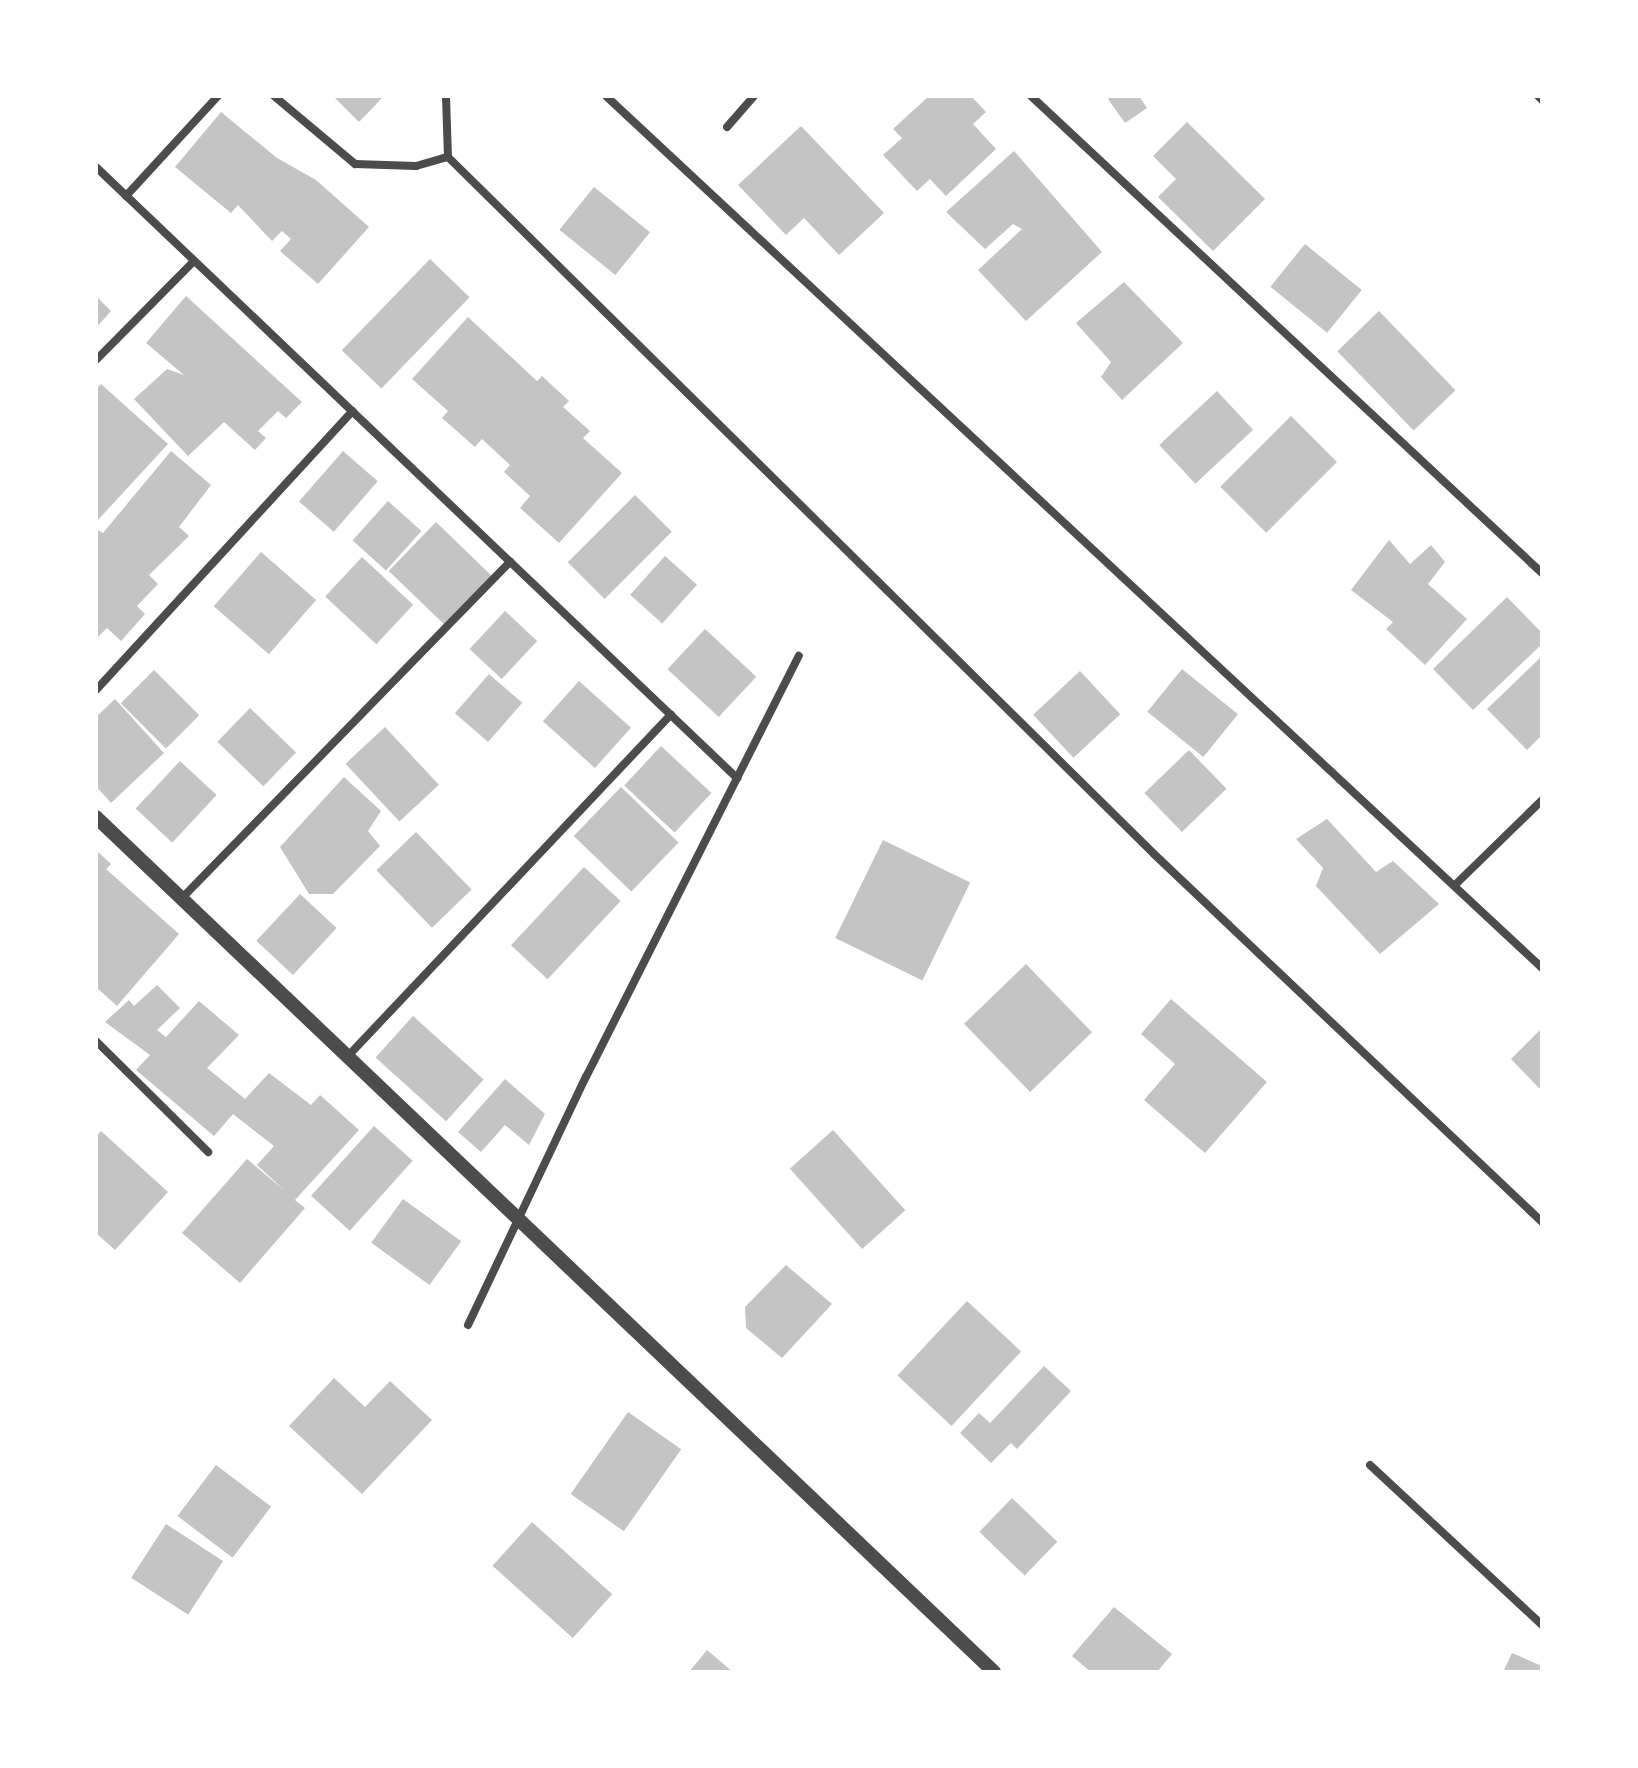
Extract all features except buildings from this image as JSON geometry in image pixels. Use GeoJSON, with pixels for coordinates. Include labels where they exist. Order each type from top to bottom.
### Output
{"type":"FeatureCollection","features":[{"type":"Feature","properties":{"kind":"street"},"geometry":{"type":"LineString","coordinates":[[126,196],[218,96]]}},
{"type":"Feature","properties":{"kind":"street"},"geometry":{"type":"LineString","coordinates":[[274,96],[355,164],[416,166],[448,157]]}},
{"type":"Feature","properties":{"kind":"street"},"geometry":{"type":"LineString","coordinates":[[446,96],[448,157],[1154,854],[1542,1222]]}},
{"type":"Feature","properties":{"kind":"street"},"geometry":{"type":"LineString","coordinates":[[606,96],[1542,968]]}},
{"type":"Feature","properties":{"kind":"street"},"geometry":{"type":"LineString","coordinates":[[727,127],[754,96]]}},
{"type":"Feature","properties":{"kind":"street"},"geometry":{"type":"LineString","coordinates":[[1031,96],[1542,573]]}},
{"type":"Feature","properties":{"kind":"street"},"geometry":{"type":"LineString","coordinates":[[1538,96],[1542,100]]}},
{"type":"Feature","properties":{"kind":"street"},"geometry":{"type":"LineString","coordinates":[[96,167],[737,778]]}},
{"type":"Feature","properties":{"kind":"street"},"geometry":{"type":"LineString","coordinates":[[96,360],[194,261]]}},
{"type":"Feature","properties":{"kind":"street"},"geometry":{"type":"LineString","coordinates":[[96,690],[353,411]]}},
{"type":"Feature","properties":{"kind":"street"},"geometry":{"type":"LineString","coordinates":[[182,898],[510,562]]}},
{"type":"Feature","properties":{"kind":"street"},"geometry":{"type":"LineString","coordinates":[[468,1325],[799,656]]}},
{"type":"Feature","properties":{"kind":"street"},"geometry":{"type":"LineString","coordinates":[[348,1056],[671,715]]}},
{"type":"Feature","properties":{"kind":"street"},"geometry":{"type":"LineString","coordinates":[[1455,885],[1542,800]]}},
{"type":"Feature","properties":{"kind":"street"},"geometry":{"type":"LineString","coordinates":[[96,817],[994,1672]]}},
{"type":"Feature","properties":{"kind":"street"},"geometry":{"type":"LineString","coordinates":[[96,1041],[208,1152]]}},
{"type":"Feature","properties":{"kind":"street"},"geometry":{"type":"LineString","coordinates":[[1370,1465],[1542,1625]]}}]}
